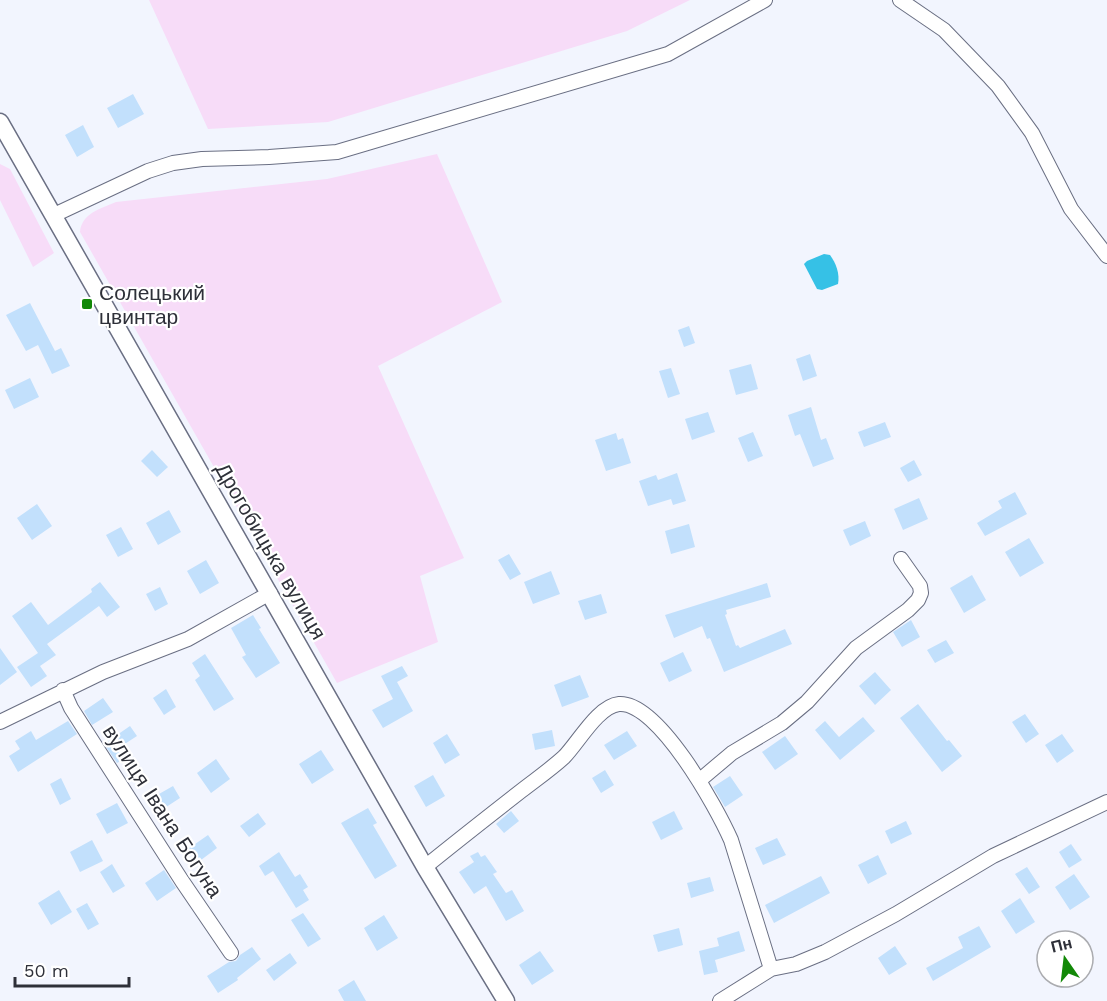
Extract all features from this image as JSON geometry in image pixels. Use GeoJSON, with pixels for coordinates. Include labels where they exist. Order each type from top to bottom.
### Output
{"type":"FeatureCollection","features":[{"type":"Feature","properties":{"kind":"street"},"geometry":{"type":"LineString","coordinates":[[54,215],[148,171],[174,163],[202,159],[337,152],[668,54],[765,0]]}},
{"type":"Feature","properties":{"kind":"street"},"geometry":{"type":"LineString","coordinates":[[900,0],[944,30],[998,86],[1032,133],[1071,209],[1107,256]]}},
{"type":"Feature","properties":{"kind":"street","name":"Дрогобицька вулиця"},"geometry":{"type":"LineString","coordinates":[[0,122],[4,140],[54,215],[425,867],[506,1001]]}},
{"type":"Feature","properties":{"kind":"street"},"geometry":{"type":"LineString","coordinates":[[700,780],[732,753],[782,723],[807,702],[856,648],[918,600],[921,593],[920,585],[901,558]]}},
{"type":"Feature","properties":{"kind":"street"},"geometry":{"type":"LineString","coordinates":[[0,722],[103,672],[188,639],[270,593]]}},
{"type":"Feature","properties":{"kind":"street","name":"вулиця Івана Богуна"},"geometry":{"type":"LineString","coordinates":[[63,690],[89,737],[231,952]]}},
{"type":"Feature","properties":{"kind":"street"},"geometry":{"type":"LineString","coordinates":[[425,867],[564,757],[604,710],[617,704],[628,705],[642,713],[664,734],[700,780],[731,840],[771,969]]}},
{"type":"Feature","properties":{"kind":"street"},"geometry":{"type":"LineString","coordinates":[[720,1001],[771,969],[796,964],[825,952],[896,914],[993,856],[1107,802]]}},
{"type":"Feature","properties":{"kind":"shaded area"},"geometry":{"type":"Polygon","coordinates":[[[149,0],[690,0],[627,31],[328,122],[208,129],[149,0]]]}},
{"type":"Feature","properties":{"kind":"shaded area"},"geometry":{"type":"Polygon","coordinates":[[[437,154],[502,302],[378,366],[464,558],[420,576],[438,642],[337,683],[80,232],[81,226],[88,216],[116,202],[327,179],[437,154]]]}},
{"type":"Feature","properties":{"kind":"shaded area"},"geometry":{"type":"Polygon","coordinates":[[[0,164],[10,169],[54,253],[33,267],[0,200],[0,164]]]}},
{"type":"Feature","properties":{"kind":"water"},"geometry":{"type":"Polygon","coordinates":[[[824,254],[830,255],[834,262],[838,273],[838,284],[822,290],[817,289],[804,264],[824,254]]]}},
{"type":"Feature","properties":{"kind":"building"},"geometry":{"type":"Polygon","coordinates":[[[133,94],[144,114],[118,128],[107,108],[133,94]]]}},
{"type":"Feature","properties":{"kind":"building"},"geometry":{"type":"Polygon","coordinates":[[[83,125],[94,147],[77,157],[65,135],[83,125]]]}},
{"type":"Feature","properties":{"kind":"building"},"geometry":{"type":"Polygon","coordinates":[[[30,303],[55,351],[61,348],[70,366],[52,374],[38,345],[26,351],[6,315],[30,303]]]}},
{"type":"Feature","properties":{"kind":"building"},"geometry":{"type":"Polygon","coordinates":[[[689,326],[695,343],[684,347],[678,330],[689,326]]]}},
{"type":"Feature","properties":{"kind":"building"},"geometry":{"type":"Polygon","coordinates":[[[810,354],[817,376],[803,381],[796,359],[810,354]]]}},
{"type":"Feature","properties":{"kind":"building"},"geometry":{"type":"Polygon","coordinates":[[[751,364],[758,389],[736,395],[729,370],[751,364]]]}},
{"type":"Feature","properties":{"kind":"building"},"geometry":{"type":"Polygon","coordinates":[[[671,368],[680,394],[668,398],[659,371],[671,368]]]}},
{"type":"Feature","properties":{"kind":"building"},"geometry":{"type":"Polygon","coordinates":[[[30,378],[39,397],[14,409],[5,390],[30,378]]]}},
{"type":"Feature","properties":{"kind":"building"},"geometry":{"type":"Polygon","coordinates":[[[811,407],[821,440],[826,438],[834,459],[813,467],[800,434],[795,436],[788,415],[811,407]]]}},
{"type":"Feature","properties":{"kind":"building"},"geometry":{"type":"Polygon","coordinates":[[[708,412],[715,432],[692,440],[685,419],[708,412]]]}},
{"type":"Feature","properties":{"kind":"building"},"geometry":{"type":"Polygon","coordinates":[[[885,422],[891,437],[864,447],[858,432],[885,422]]]}},
{"type":"Feature","properties":{"kind":"building"},"geometry":{"type":"Polygon","coordinates":[[[753,432],[763,456],[748,462],[738,438],[753,432]]]}},
{"type":"Feature","properties":{"kind":"building"},"geometry":{"type":"Polygon","coordinates":[[[616,433],[618,440],[623,438],[631,463],[606,471],[595,440],[616,433]]]}},
{"type":"Feature","properties":{"kind":"building"},"geometry":{"type":"Polygon","coordinates":[[[152,450],[168,467],[157,477],[141,461],[152,450]]]}},
{"type":"Feature","properties":{"kind":"building"},"geometry":{"type":"Polygon","coordinates":[[[914,460],[922,475],[908,482],[900,468],[914,460]]]}},
{"type":"Feature","properties":{"kind":"building"},"geometry":{"type":"Polygon","coordinates":[[[677,473],[686,501],[673,505],[671,499],[648,506],[639,481],[656,475],[658,480],[677,473]]]}},
{"type":"Feature","properties":{"kind":"building"},"geometry":{"type":"Polygon","coordinates":[[[1015,492],[1027,514],[985,536],[977,523],[1002,508],[998,501],[1015,492]]]}},
{"type":"Feature","properties":{"kind":"building"},"geometry":{"type":"Polygon","coordinates":[[[919,498],[928,519],[903,530],[894,509],[919,498]]]}},
{"type":"Feature","properties":{"kind":"building"},"geometry":{"type":"Polygon","coordinates":[[[37,504],[52,526],[32,540],[17,518],[37,504]]]}},
{"type":"Feature","properties":{"kind":"building"},"geometry":{"type":"Polygon","coordinates":[[[169,510],[181,532],[158,545],[146,523],[169,510]]]}},
{"type":"Feature","properties":{"kind":"building"},"geometry":{"type":"Polygon","coordinates":[[[865,521],[871,536],[850,546],[843,530],[865,521]]]}},
{"type":"Feature","properties":{"kind":"building"},"geometry":{"type":"Polygon","coordinates":[[[689,524],[695,547],[671,554],[665,531],[689,524]]]}},
{"type":"Feature","properties":{"kind":"building"},"geometry":{"type":"Polygon","coordinates":[[[121,527],[133,549],[118,557],[106,535],[121,527]]]}},
{"type":"Feature","properties":{"kind":"building"},"geometry":{"type":"Polygon","coordinates":[[[1029,538],[1044,563],[1020,577],[1005,552],[1029,538]]]}},
{"type":"Feature","properties":{"kind":"building"},"geometry":{"type":"Polygon","coordinates":[[[509,554],[521,574],[510,580],[498,560],[509,554]]]}},
{"type":"Feature","properties":{"kind":"building"},"geometry":{"type":"Polygon","coordinates":[[[206,560],[219,583],[200,594],[187,571],[206,560]]]}},
{"type":"Feature","properties":{"kind":"building"},"geometry":{"type":"Polygon","coordinates":[[[551,571],[560,594],[533,604],[524,582],[551,571]]]}},
{"type":"Feature","properties":{"kind":"building"},"geometry":{"type":"Polygon","coordinates":[[[972,575],[986,600],[964,613],[950,588],[972,575]]]}},
{"type":"Feature","properties":{"kind":"building"},"geometry":{"type":"Polygon","coordinates":[[[100,582],[120,607],[107,617],[99,606],[47,644],[56,655],[40,666],[47,676],[31,687],[17,667],[38,653],[12,616],[31,602],[48,625],[92,592],[91,589],[100,582]]]}},
{"type":"Feature","properties":{"kind":"building"},"geometry":{"type":"Polygon","coordinates":[[[767,583],[771,597],[726,610],[725,615],[736,646],[740,648],[785,629],[792,644],[724,672],[710,638],[707,639],[702,626],[674,638],[665,615],[767,583]]]}},
{"type":"Feature","properties":{"kind":"building"},"geometry":{"type":"Polygon","coordinates":[[[160,587],[168,604],[155,611],[146,594],[160,587]]]}},
{"type":"Feature","properties":{"kind":"building"},"geometry":{"type":"Polygon","coordinates":[[[601,594],[607,613],[585,620],[578,601],[601,594]]]}},
{"type":"Feature","properties":{"kind":"building"},"geometry":{"type":"Polygon","coordinates":[[[253,615],[280,663],[256,678],[242,657],[246,655],[231,628],[253,615]]]}},
{"type":"Feature","properties":{"kind":"building"},"geometry":{"type":"Polygon","coordinates":[[[911,620],[920,637],[902,647],[893,632],[911,620]]]}},
{"type":"Feature","properties":{"kind":"building"},"geometry":{"type":"Polygon","coordinates":[[[946,640],[954,653],[935,663],[927,650],[946,640]]]}},
{"type":"Feature","properties":{"kind":"building"},"geometry":{"type":"Polygon","coordinates":[[[0,648],[17,672],[0,685],[0,648]]]}},
{"type":"Feature","properties":{"kind":"building"},"geometry":{"type":"Polygon","coordinates":[[[683,652],[692,671],[669,682],[660,663],[683,652]]]}},
{"type":"Feature","properties":{"kind":"building"},"geometry":{"type":"Polygon","coordinates":[[[205,654],[234,699],[214,711],[195,680],[200,676],[192,663],[205,654]]]}},
{"type":"Feature","properties":{"kind":"building"},"geometry":{"type":"Polygon","coordinates":[[[402,666],[408,676],[397,682],[413,711],[383,728],[372,710],[393,699],[381,676],[402,666]]]}},
{"type":"Feature","properties":{"kind":"building"},"geometry":{"type":"Polygon","coordinates":[[[875,672],[891,690],[875,705],[859,686],[875,672]]]}},
{"type":"Feature","properties":{"kind":"building"},"geometry":{"type":"Polygon","coordinates":[[[580,675],[589,697],[562,707],[554,685],[580,675]]]}},
{"type":"Feature","properties":{"kind":"building"},"geometry":{"type":"Polygon","coordinates":[[[166,689],[176,707],[164,715],[153,698],[166,689]]]}},
{"type":"Feature","properties":{"kind":"building"},"geometry":{"type":"Polygon","coordinates":[[[103,698],[113,712],[92,725],[84,711],[103,698]]]}},
{"type":"Feature","properties":{"kind":"building"},"geometry":{"type":"Polygon","coordinates":[[[918,704],[962,756],[942,772],[900,718],[918,704]]]}},
{"type":"Feature","properties":{"kind":"building"},"geometry":{"type":"Polygon","coordinates":[[[1025,714],[1039,734],[1026,743],[1012,722],[1025,714]]]}},
{"type":"Feature","properties":{"kind":"building"},"geometry":{"type":"Polygon","coordinates":[[[863,717],[875,731],[840,760],[815,730],[825,721],[839,737],[863,717]]]}},
{"type":"Feature","properties":{"kind":"building"},"geometry":{"type":"Polygon","coordinates":[[[68,721],[77,734],[18,772],[9,756],[20,749],[15,741],[31,731],[36,740],[68,721]]]}},
{"type":"Feature","properties":{"kind":"building"},"geometry":{"type":"Polygon","coordinates":[[[130,726],[137,736],[117,749],[124,759],[117,763],[104,744],[130,726]]]}},
{"type":"Feature","properties":{"kind":"building"},"geometry":{"type":"Polygon","coordinates":[[[552,730],[555,746],[535,750],[532,734],[552,730]]]}},
{"type":"Feature","properties":{"kind":"building"},"geometry":{"type":"Polygon","coordinates":[[[627,731],[637,746],[614,760],[604,745],[627,731]]]}},
{"type":"Feature","properties":{"kind":"building"},"geometry":{"type":"Polygon","coordinates":[[[447,734],[460,755],[445,764],[433,743],[447,734]]]}},
{"type":"Feature","properties":{"kind":"building"},"geometry":{"type":"Polygon","coordinates":[[[1062,734],[1074,751],[1057,763],[1045,745],[1062,734]]]}},
{"type":"Feature","properties":{"kind":"building"},"geometry":{"type":"Polygon","coordinates":[[[785,736],[798,754],[775,770],[762,752],[785,736]]]}},
{"type":"Feature","properties":{"kind":"building"},"geometry":{"type":"Polygon","coordinates":[[[321,750],[334,770],[312,784],[299,764],[321,750]]]}},
{"type":"Feature","properties":{"kind":"building"},"geometry":{"type":"Polygon","coordinates":[[[216,759],[230,779],[211,793],[197,773],[216,759]]]}},
{"type":"Feature","properties":{"kind":"building"},"geometry":{"type":"Polygon","coordinates":[[[605,770],[614,785],[601,793],[592,778],[605,770]]]}},
{"type":"Feature","properties":{"kind":"building"},"geometry":{"type":"Polygon","coordinates":[[[433,775],[445,796],[426,807],[414,786],[433,775]]]}},
{"type":"Feature","properties":{"kind":"building"},"geometry":{"type":"Polygon","coordinates":[[[730,776],[743,795],[725,807],[713,787],[730,776]]]}},
{"type":"Feature","properties":{"kind":"building"},"geometry":{"type":"Polygon","coordinates":[[[61,778],[71,799],[60,805],[50,784],[61,778]]]}},
{"type":"Feature","properties":{"kind":"building"},"geometry":{"type":"Polygon","coordinates":[[[173,786],[180,798],[160,811],[152,798],[173,786]]]}},
{"type":"Feature","properties":{"kind":"building"},"geometry":{"type":"Polygon","coordinates":[[[117,803],[128,823],[107,834],[96,814],[117,803]]]}},
{"type":"Feature","properties":{"kind":"building"},"geometry":{"type":"Polygon","coordinates":[[[368,808],[377,823],[373,825],[397,866],[375,879],[341,823],[368,808]]]}},
{"type":"Feature","properties":{"kind":"building"},"geometry":{"type":"Polygon","coordinates":[[[511,811],[519,821],[504,833],[496,824],[511,811]]]}},
{"type":"Feature","properties":{"kind":"building"},"geometry":{"type":"Polygon","coordinates":[[[674,811],[683,829],[661,840],[652,822],[674,811]]]}},
{"type":"Feature","properties":{"kind":"building"},"geometry":{"type":"Polygon","coordinates":[[[258,813],[266,824],[249,837],[240,826],[258,813]]]}},
{"type":"Feature","properties":{"kind":"building"},"geometry":{"type":"Polygon","coordinates":[[[906,821],[912,834],[891,844],[885,831],[906,821]]]}},
{"type":"Feature","properties":{"kind":"building"},"geometry":{"type":"Polygon","coordinates":[[[208,835],[217,848],[197,863],[188,849],[208,835]]]}},
{"type":"Feature","properties":{"kind":"building"},"geometry":{"type":"Polygon","coordinates":[[[777,838],[786,855],[763,865],[755,848],[777,838]]]}},
{"type":"Feature","properties":{"kind":"building"},"geometry":{"type":"Polygon","coordinates":[[[92,840],[103,861],[80,872],[70,852],[92,840]]]}},
{"type":"Feature","properties":{"kind":"building"},"geometry":{"type":"Polygon","coordinates":[[[1071,844],[1082,860],[1069,868],[1059,852],[1071,844]]]}},
{"type":"Feature","properties":{"kind":"building"},"geometry":{"type":"Polygon","coordinates":[[[279,852],[295,877],[300,874],[308,887],[303,890],[309,900],[296,908],[273,871],[265,876],[259,866],[279,852]]]}},
{"type":"Feature","properties":{"kind":"building"},"geometry":{"type":"Polygon","coordinates":[[[478,852],[481,857],[485,855],[497,872],[493,874],[506,893],[512,890],[524,911],[506,921],[486,886],[474,894],[459,872],[474,862],[470,856],[478,852]]]}},
{"type":"Feature","properties":{"kind":"building"},"geometry":{"type":"Polygon","coordinates":[[[878,855],[887,874],[868,884],[858,865],[878,855]]]}},
{"type":"Feature","properties":{"kind":"building"},"geometry":{"type":"Polygon","coordinates":[[[112,864],[125,886],[113,893],[100,872],[112,864]]]}},
{"type":"Feature","properties":{"kind":"building"},"geometry":{"type":"Polygon","coordinates":[[[1027,867],[1040,887],[1029,894],[1015,874],[1027,867]]]}},
{"type":"Feature","properties":{"kind":"building"},"geometry":{"type":"Polygon","coordinates":[[[164,870],[176,888],[157,901],[145,883],[164,870]]]}},
{"type":"Feature","properties":{"kind":"building"},"geometry":{"type":"Polygon","coordinates":[[[1074,874],[1090,897],[1070,910],[1055,887],[1074,874]]]}},
{"type":"Feature","properties":{"kind":"building"},"geometry":{"type":"Polygon","coordinates":[[[821,876],[830,893],[774,923],[765,905],[821,876]]]}},
{"type":"Feature","properties":{"kind":"building"},"geometry":{"type":"Polygon","coordinates":[[[710,877],[714,891],[691,898],[687,883],[710,877]]]}},
{"type":"Feature","properties":{"kind":"building"},"geometry":{"type":"Polygon","coordinates":[[[59,890],[72,912],[51,925],[38,903],[59,890]]]}},
{"type":"Feature","properties":{"kind":"building"},"geometry":{"type":"Polygon","coordinates":[[[1020,898],[1035,922],[1016,934],[1001,911],[1020,898]]]}},
{"type":"Feature","properties":{"kind":"building"},"geometry":{"type":"Polygon","coordinates":[[[87,903],[99,924],[88,930],[76,909],[87,903]]]}},
{"type":"Feature","properties":{"kind":"building"},"geometry":{"type":"Polygon","coordinates":[[[303,913],[321,939],[308,947],[291,920],[303,913]]]}},
{"type":"Feature","properties":{"kind":"building"},"geometry":{"type":"Polygon","coordinates":[[[384,915],[398,938],[377,951],[364,928],[384,915]]]}},
{"type":"Feature","properties":{"kind":"building"},"geometry":{"type":"Polygon","coordinates":[[[979,926],[991,947],[933,981],[926,968],[963,948],[958,937],[979,926]]]}},
{"type":"Feature","properties":{"kind":"building"},"geometry":{"type":"Polygon","coordinates":[[[679,928],[683,945],[658,952],[653,935],[679,928]]]}},
{"type":"Feature","properties":{"kind":"building"},"geometry":{"type":"Polygon","coordinates":[[[739,931],[745,951],[715,960],[718,972],[704,975],[699,951],[719,946],[717,938],[739,931]]]}},
{"type":"Feature","properties":{"kind":"building"},"geometry":{"type":"Polygon","coordinates":[[[895,946],[907,964],[889,975],[878,958],[895,946]]]}},
{"type":"Feature","properties":{"kind":"building"},"geometry":{"type":"Polygon","coordinates":[[[252,947],[261,959],[237,978],[238,980],[218,993],[207,976],[229,962],[236,961],[240,955],[252,947]]]}},
{"type":"Feature","properties":{"kind":"building"},"geometry":{"type":"Polygon","coordinates":[[[540,951],[554,971],[532,985],[519,965],[540,951]]]}},
{"type":"Feature","properties":{"kind":"building"},"geometry":{"type":"Polygon","coordinates":[[[290,953],[297,963],[274,981],[266,970],[290,953]]]}},
{"type":"Feature","properties":{"kind":"building"},"geometry":{"type":"Polygon","coordinates":[[[354,980],[366,1001],[344,1001],[338,990],[354,980]]]}},
{"type":"Feature","properties":{"kind":"place","name":"Солецький цвинтар"},"geometry":{"type":"Point","coordinates":[87,304]}}]}
